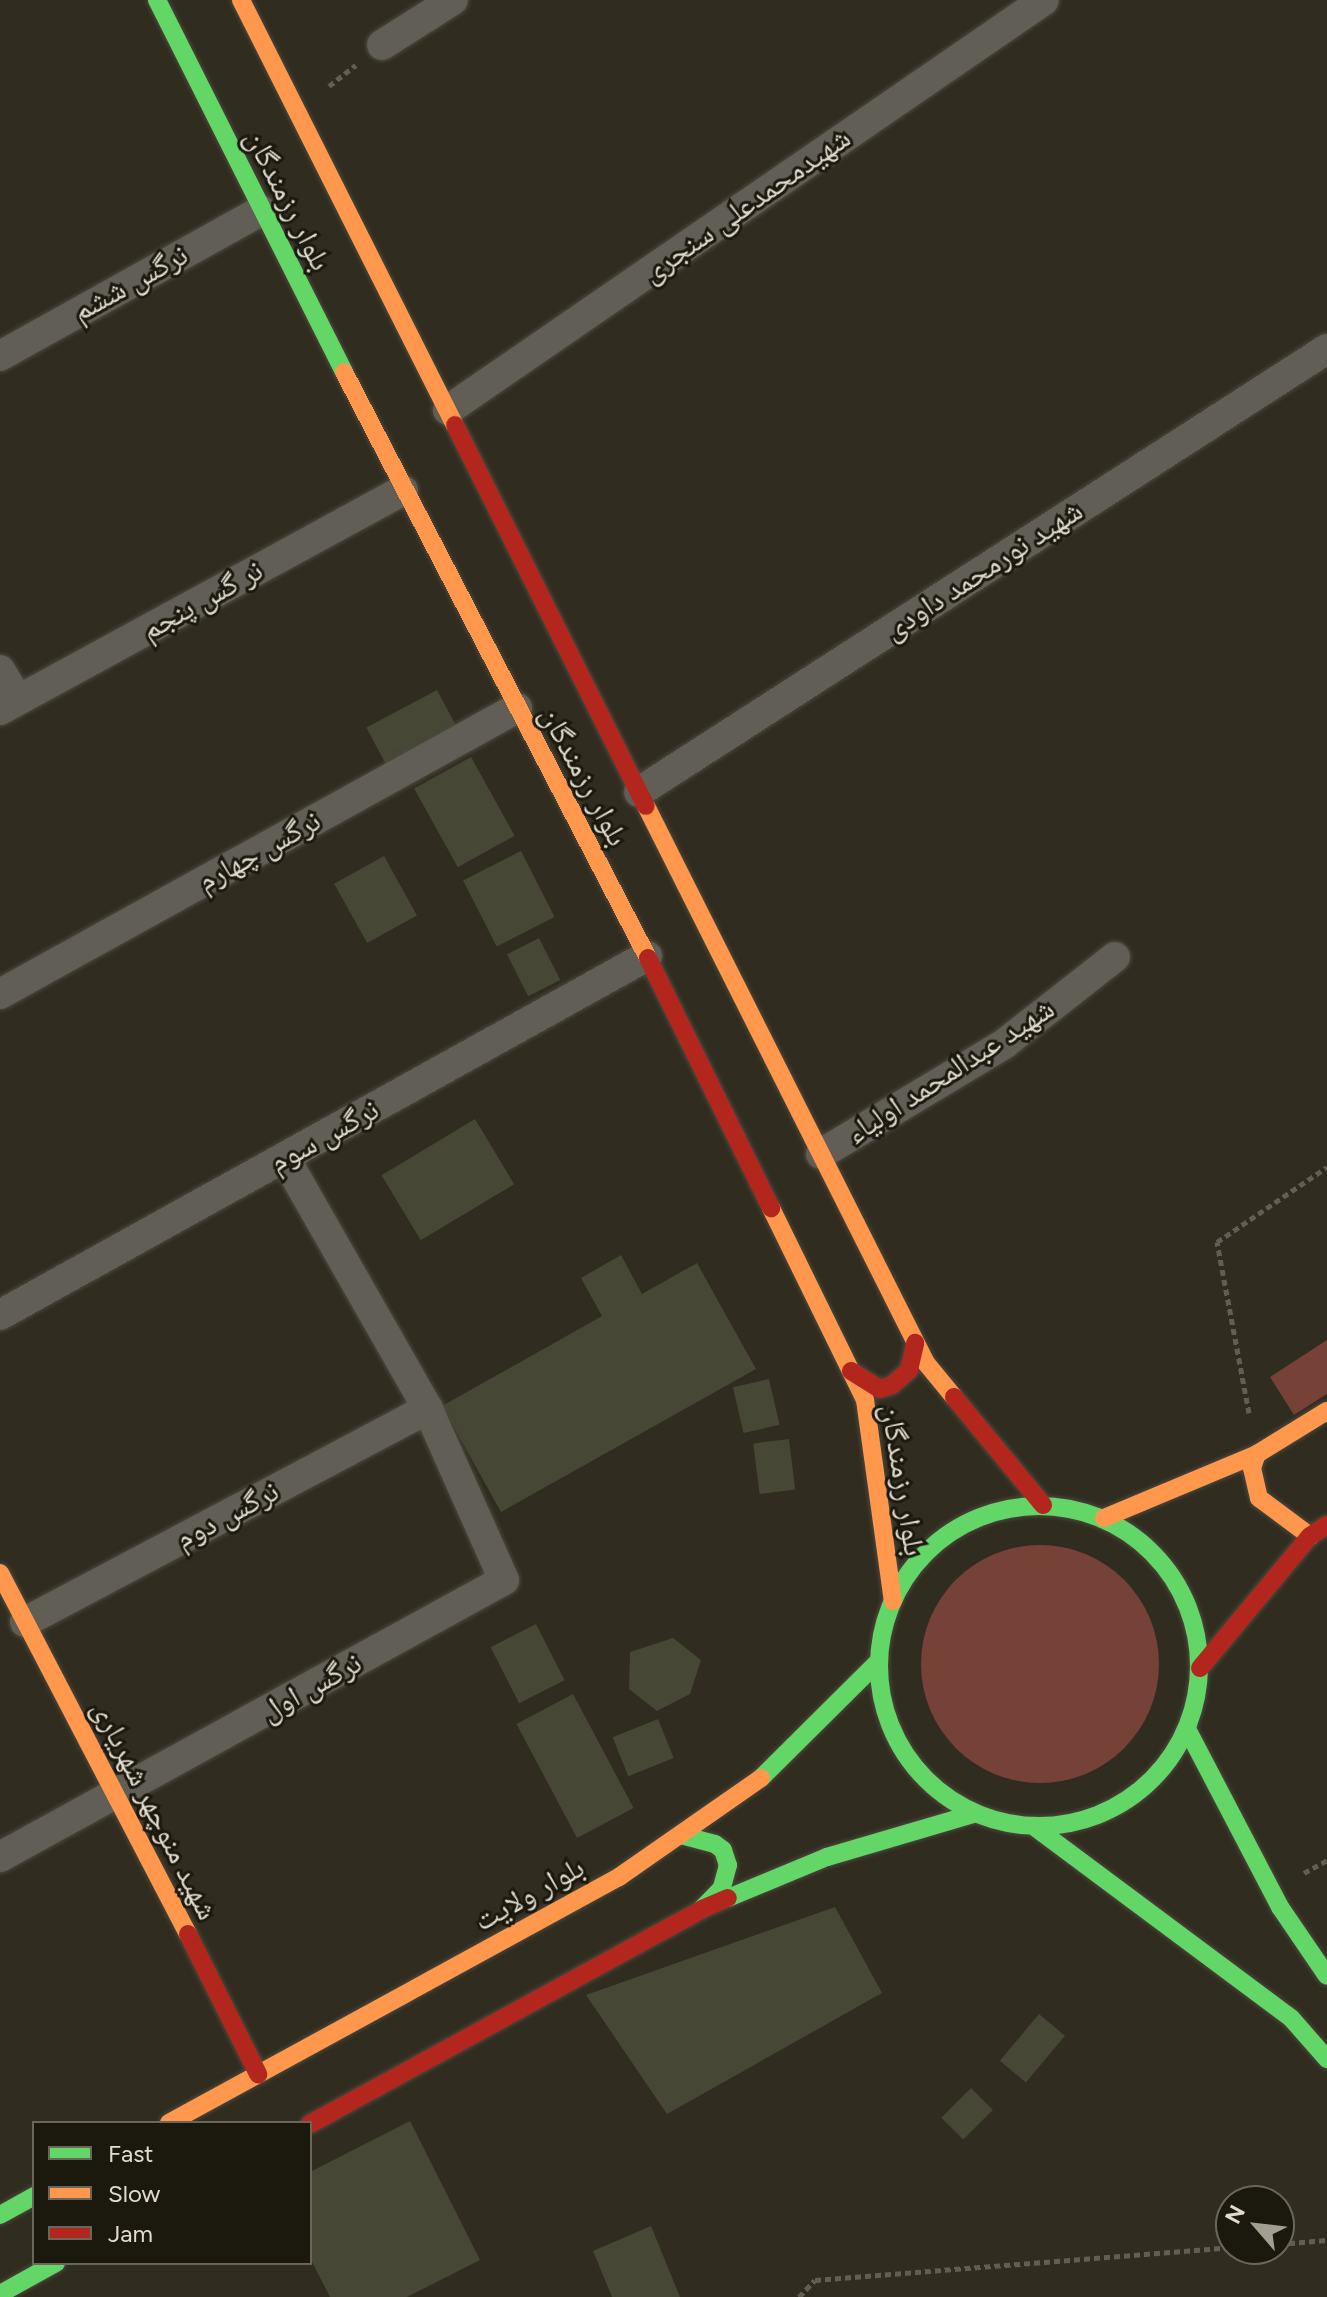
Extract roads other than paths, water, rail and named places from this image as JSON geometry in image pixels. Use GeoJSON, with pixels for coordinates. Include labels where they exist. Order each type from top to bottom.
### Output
{"type":"FeatureCollection","features":[{"type":"Feature","properties":{"kind":"main road","name":"بلوار رزمندگان"},"geometry":{"type":"LineString","coordinates":[[157,0],[403,490],[647,956],[865,1400],[893,1601]]}},
{"type":"Feature","properties":{"kind":"main road","name":"بلوار رزمندگان"},"geometry":{"type":"LineString","coordinates":[[241,0],[915,1343],[926,1363],[1043,1505]]}},
{"type":"Feature","properties":{"kind":"main road"},"geometry":{"type":"LineString","coordinates":[[851,1371],[880,1389],[892,1385],[909,1370],[915,1356],[915,1343]]}},
{"type":"Feature","properties":{"kind":"main road"},"geometry":{"type":"LineString","coordinates":[[1104,1518],[1257,1454],[1327,1411]]}},
{"type":"Feature","properties":{"kind":"main road"},"geometry":{"type":"LineString","coordinates":[[1257,1454],[1252,1468],[1253,1483],[1259,1498],[1310,1536]]}},
{"type":"Feature","properties":{"kind":"main road"},"geometry":{"type":"LineString","coordinates":[[1043,1505],[1104,1518],[1144,1543],[1175,1578],[1194,1621],[1200,1668],[1197,1700],[1187,1729],[1162,1770],[1127,1802],[1083,1822],[1036,1828],[1004,1824],[973,1814],[934,1789],[903,1753],[884,1709],[878,1662],[882,1630],[893,1601],[918,1561],[953,1530],[997,1511],[1043,1505]]}},
{"type":"Feature","properties":{"kind":"main road"},"geometry":{"type":"LineString","coordinates":[[1200,1668],[1310,1536],[1327,1525]]}},
{"type":"Feature","properties":{"kind":"main road","name":"شهید منوچهر شهریاری"},"geometry":{"type":"LineString","coordinates":[[0,1573],[117,1794],[258,2074]]}},
{"type":"Feature","properties":{"kind":"main road","name":"بلوار ولایت"},"geometry":{"type":"LineString","coordinates":[[173,2121],[619,1877],[753,1786],[878,1662]]}},
{"type":"Feature","properties":{"kind":"main road"},"geometry":{"type":"LineString","coordinates":[[1187,1729],[1280,1907],[1327,1978]]}},
{"type":"Feature","properties":{"kind":"main road"},"geometry":{"type":"LineString","coordinates":[[312,2123],[702,1909],[827,1857],[973,1814]]}},
{"type":"Feature","properties":{"kind":"main road"},"geometry":{"type":"LineString","coordinates":[[1036,1828],[1291,2018],[1327,2059]]}},
{"type":"Feature","properties":{"kind":"main road"},"geometry":{"type":"LineString","coordinates":[[681,1835],[715,1844],[723,1850],[728,1865],[722,1888],[702,1909]]}},
{"type":"Feature","properties":{"kind":"main road"},"geometry":{"type":"LineString","coordinates":[[1294,1954],[1327,1978]]}},
{"type":"Feature","properties":{"kind":"main road"},"geometry":{"type":"LineString","coordinates":[[1271,1980],[1291,2018]]}},
{"type":"Feature","properties":{"kind":"main road"},"geometry":{"type":"LineString","coordinates":[[0,2215],[32,2197]]}},
{"type":"Feature","properties":{"kind":"main road"},"geometry":{"type":"LineString","coordinates":[[0,2294],[52,2265]]}},
{"type":"Feature","properties":{"kind":"street"},"geometry":{"type":"LineString","coordinates":[[382,45],[453,0]]}},
{"type":"Feature","properties":{"kind":"street","name":"شهیدمحمدعلی سنجری"},"geometry":{"type":"LineString","coordinates":[[448,410],[1044,0]]}},
{"type":"Feature","properties":{"kind":"street","name":"نرگس ششم"},"geometry":{"type":"LineString","coordinates":[[0,356],[261,211]]}},
{"type":"Feature","properties":{"kind":"street","name":"شهید نورمحمد داودی"},"geometry":{"type":"LineString","coordinates":[[639,792],[1327,349]]}},
{"type":"Feature","properties":{"kind":"street","name":"نر گس پنجم"},"geometry":{"type":"LineString","coordinates":[[9,705],[403,490]]}},
{"type":"Feature","properties":{"kind":"street"},"geometry":{"type":"LineString","coordinates":[[0,670],[9,705]]}},
{"type":"Feature","properties":{"kind":"street","name":"نرگس چهارم"},"geometry":{"type":"LineString","coordinates":[[0,994],[517,708]]}},
{"type":"Feature","properties":{"kind":"street","name":"نرگس سوم"},"geometry":{"type":"LineString","coordinates":[[0,1315],[647,956]]}},
{"type":"Feature","properties":{"kind":"street","name":"شهید عبدالمحمد اولیاء"},"geometry":{"type":"LineString","coordinates":[[821,1154],[1004,1044],[1115,957]]}},
{"type":"Feature","properties":{"kind":"street"},"geometry":{"type":"LineString","coordinates":[[285,1158],[428,1409]]}},
{"type":"Feature","properties":{"kind":"street","name":"نرگس اول"},"geometry":{"type":"LineString","coordinates":[[0,1857],[504,1580],[428,1409]]}},
{"type":"Feature","properties":{"kind":"street","name":"نرگس دوم"},"geometry":{"type":"LineString","coordinates":[[25,1622],[428,1409]]}}]}
